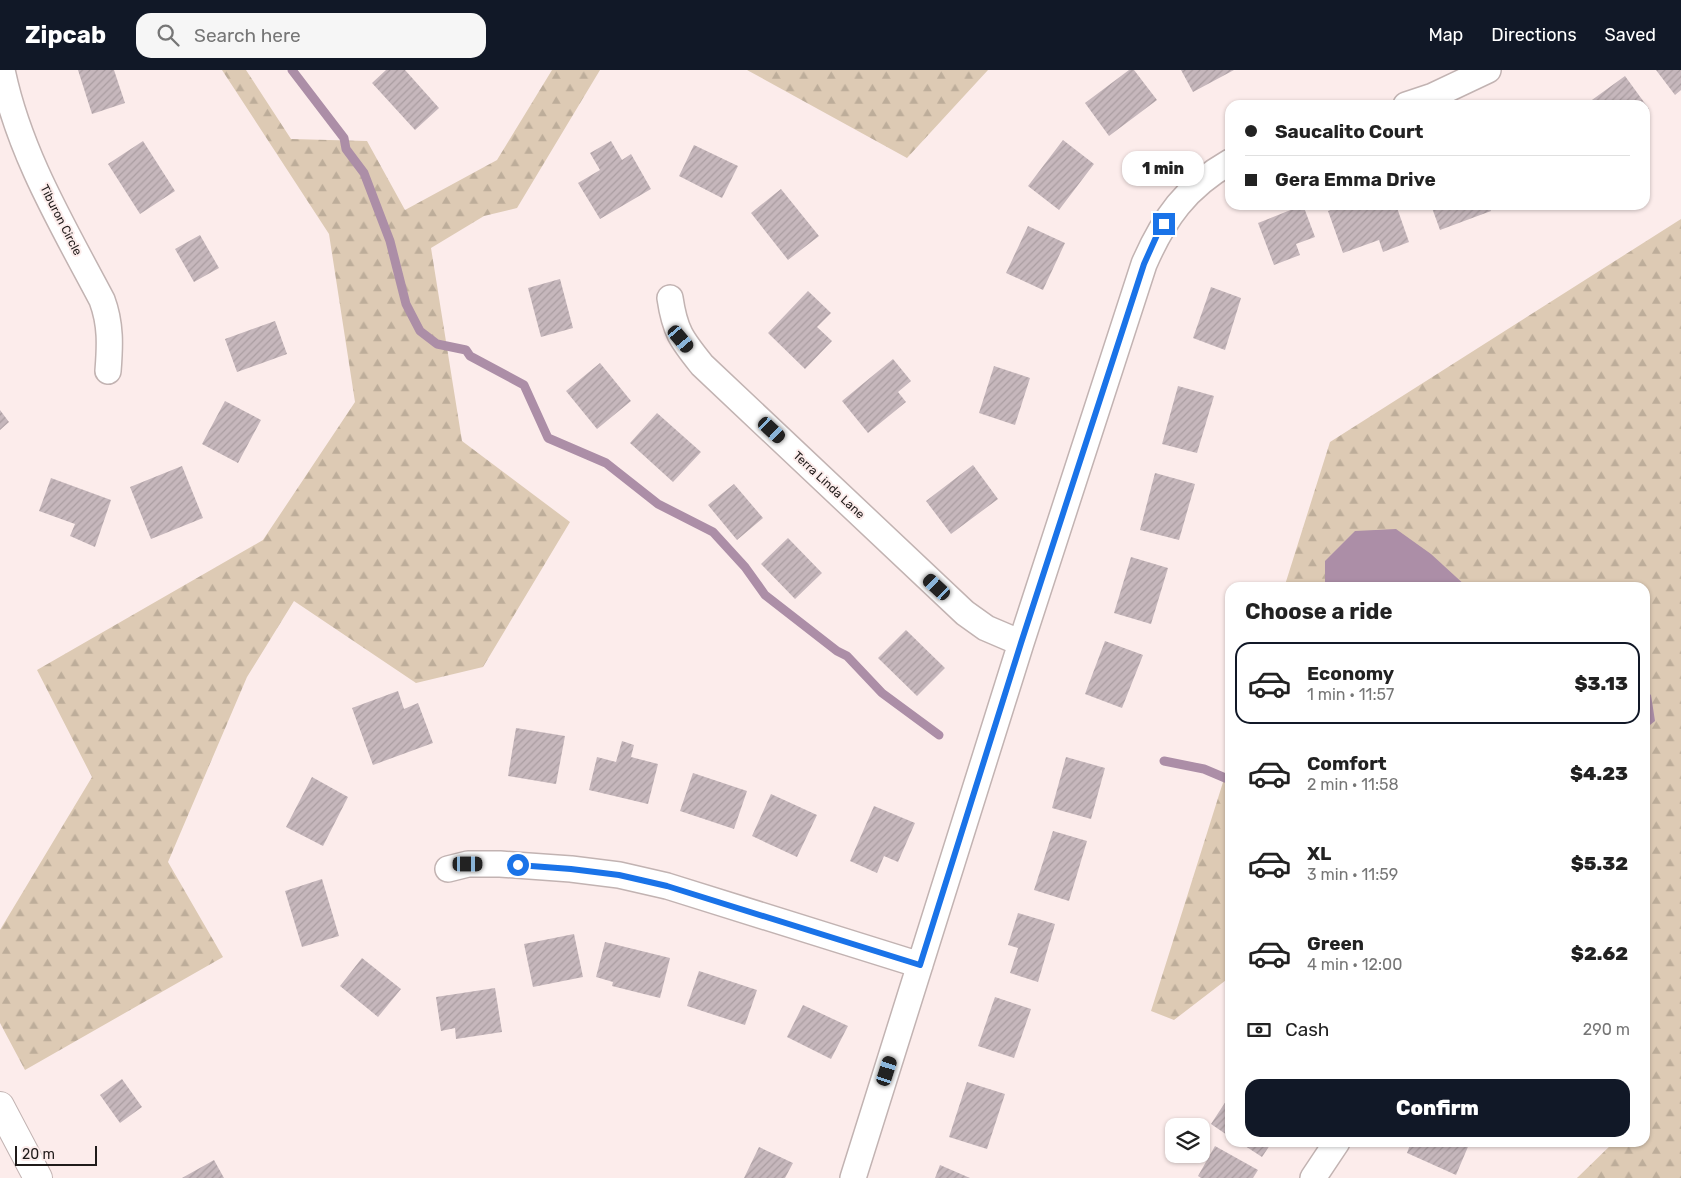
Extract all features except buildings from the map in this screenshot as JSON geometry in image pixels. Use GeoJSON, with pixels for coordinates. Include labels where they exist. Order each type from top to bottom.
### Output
{"type":"FeatureCollection","features":[{"type":"Feature","properties":{"kind":"street","name":"Tiburon Circle"},"geometry":{"type":"LineString","coordinates":[[2,70],[8,101],[28,156],[107,313],[110,334],[108,371]]}},
{"type":"Feature","properties":{"kind":"street"},"geometry":{"type":"LineString","coordinates":[[1421,100],[1488,70]]}},
{"type":"Feature","properties":{"kind":"street"},"geometry":{"type":"LineString","coordinates":[[853,1178],[1021,643],[1144,264],[1157,235],[1180,202],[1210,173],[1225,165]]}},
{"type":"Feature","properties":{"kind":"street","name":"Terra Linda Lane"},"geometry":{"type":"LineString","coordinates":[[670,298],[673,318],[681,339],[702,365],[965,613],[986,628],[1021,643]]}},
{"type":"Feature","properties":{"kind":"street"},"geometry":{"type":"LineString","coordinates":[[448,869],[468,864],[500,864],[571,869],[619,875],[667,886],[920,965]]}},
{"type":"Feature","properties":{"kind":"street"},"geometry":{"type":"LineString","coordinates":[[0,1106],[38,1178]]}},
{"type":"Feature","properties":{"kind":"street"},"geometry":{"type":"LineString","coordinates":[[1313,1178],[1334,1147]]}},
{"type":"Feature","properties":{"kind":"green space"},"geometry":{"type":"Polygon","coordinates":[[[222,70],[246,70],[291,139],[367,141],[405,210],[497,160],[552,70],[600,70],[517,208],[484,216],[431,248],[462,441],[570,522],[483,667],[416,683],[294,601],[247,677],[168,862],[223,957],[25,1070],[0,1023],[0,930],[92,777],[37,670],[263,540],[355,402],[329,234],[222,70]]]}},
{"type":"Feature","properties":{"kind":"green space"},"geometry":{"type":"Polygon","coordinates":[[[747,70],[988,70],[907,158],[747,70]]]}},
{"type":"Feature","properties":{"kind":"green space"},"geometry":{"type":"Polygon","coordinates":[[[1681,219],[1681,1178],[1577,1178],[1609,1147],[1650,1147],[1650,582],[1286,582],[1330,442],[1681,219]]]}},
{"type":"Feature","properties":{"kind":"green space"},"geometry":{"type":"Polygon","coordinates":[[[1225,776],[1225,981],[1174,1020],[1151,1011],[1225,776]]]}},
{"type":"Feature","properties":{"kind":"shaded area"},"geometry":{"type":"Polygon","coordinates":[[[1396,529],[1431,554],[1462,582],[1325,582],[1325,561],[1355,531],[1396,529]]]}},
{"type":"Feature","properties":{"kind":"shaded area"},"geometry":{"type":"Polygon","coordinates":[[[1650,694],[1651,695],[1655,721],[1650,725],[1650,694]]]}},
{"type":"Feature","properties":{"kind":"waterway"},"geometry":{"type":"LineString","coordinates":[[292,70],[344,138],[346,149],[364,173],[390,241],[406,304],[420,331],[437,344],[466,350],[470,356],[524,385],[548,438],[606,463],[658,504],[713,532],[745,567],[765,595],[837,651],[847,656],[882,693],[939,735]]}},
{"type":"Feature","properties":{"kind":"waterway"},"geometry":{"type":"LineString","coordinates":[[1164,761],[1204,769],[1225,778]]}},
{"type":"Feature","properties":{"kind":"route"},"geometry":{"type":"LineString","coordinates":[[518,865],[619,875],[667,886],[920,965],[1021,643],[1144,264],[1164,224]]}}]}
